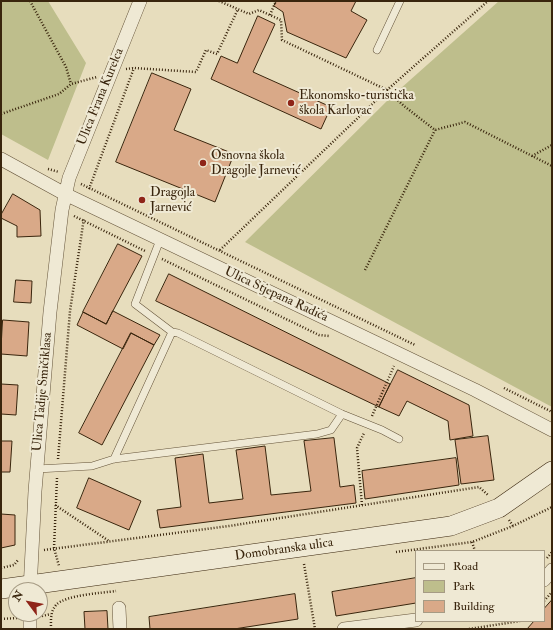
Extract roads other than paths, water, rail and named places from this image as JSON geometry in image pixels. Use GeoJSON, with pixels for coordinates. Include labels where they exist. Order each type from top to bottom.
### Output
{"type":"FeatureCollection","features":[{"type":"Feature","properties":{"kind":"main road","name":"Domobranska ulica"},"geometry":{"type":"LineString","coordinates":[[48,584],[451,526],[499,508],[552,471]]}},
{"type":"Feature","properties":{"kind":"street","name":"Ulica Frana Kurelca"},"geometry":{"type":"LineString","coordinates":[[65,194],[64,175],[111,72],[140,1]]}},
{"type":"Feature","properties":{"kind":"street","name":"Ulica Stjepana Radića"},"geometry":{"type":"LineString","coordinates":[[1,159],[87,205],[475,390],[552,430]]}},
{"type":"Feature","properties":{"kind":"street","name":"Ulica Tadije Smičiklasa"},"geometry":{"type":"LineString","coordinates":[[30,582],[37,469],[50,312],[65,194]]}},
{"type":"Feature","properties":{"kind":"street"},"geometry":{"type":"LineString","coordinates":[[545,579],[552,570]]}},
{"type":"Feature","properties":{"kind":"street"},"geometry":{"type":"LineString","coordinates":[[119,608],[120,629]]}},
{"type":"Feature","properties":{"kind":"street"},"geometry":{"type":"LineString","coordinates":[[344,629],[415,620]]}},
{"type":"Feature","properties":{"kind":"lane"},"geometry":{"type":"LineString","coordinates":[[377,50],[400,1]]}},
{"type":"Feature","properties":{"kind":"lane"},"geometry":{"type":"LineString","coordinates":[[160,240],[135,304],[172,332],[178,333],[342,414],[368,424],[399,439]]}},
{"type":"Feature","properties":{"kind":"lane"},"geometry":{"type":"LineString","coordinates":[[114,459],[172,332]]}},
{"type":"Feature","properties":{"kind":"lane"},"geometry":{"type":"LineString","coordinates":[[37,469],[92,466],[114,459],[317,434],[331,430],[342,414]]}},
{"type":"Feature","properties":{"kind":"place","name":"Ekonomsko-turistička škola Karlovac"},"geometry":{"type":"Point","coordinates":[291,103]}},
{"type":"Feature","properties":{"kind":"place","name":"Osnovna škola Dragojle Jarnević"},"geometry":{"type":"Point","coordinates":[203,163]}},
{"type":"Feature","properties":{"kind":"place","name":"Dragojla Jarnević"},"geometry":{"type":"Point","coordinates":[142,200]}}]}
